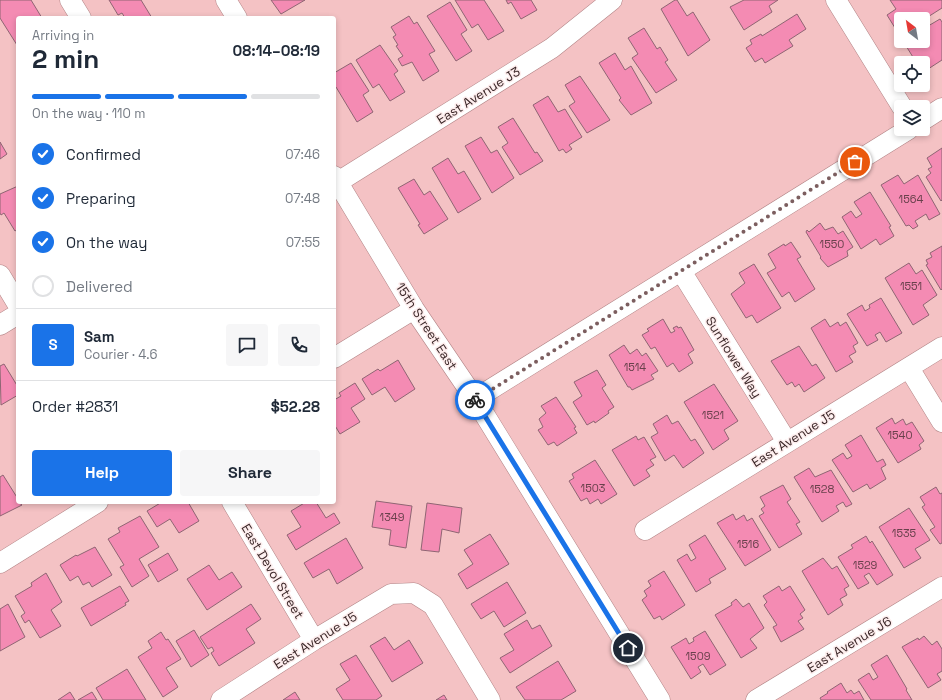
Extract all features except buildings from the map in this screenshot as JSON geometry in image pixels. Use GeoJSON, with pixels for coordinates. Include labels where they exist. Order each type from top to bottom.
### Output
{"type":"FeatureCollection","features":[{"type":"Feature","properties":{"kind":"street"},"geometry":{"type":"LineString","coordinates":[[70,0],[80,16]]}},
{"type":"Feature","properties":{"kind":"street"},"geometry":{"type":"LineString","coordinates":[[226,0],[237,16]]}},
{"type":"Feature","properties":{"kind":"street","name":"East Avenue J3"},"geometry":{"type":"LineString","coordinates":[[336,179],[552,48],[612,0]]}},
{"type":"Feature","properties":{"kind":"street"},"geometry":{"type":"LineString","coordinates":[[836,0],[898,100]]}},
{"type":"Feature","properties":{"kind":"street"},"geometry":{"type":"LineString","coordinates":[[930,116],[942,108]]}},
{"type":"Feature","properties":{"kind":"street"},"geometry":{"type":"LineString","coordinates":[[475,399],[898,136]]}},
{"type":"Feature","properties":{"kind":"street","name":"15th Street East"},"geometry":{"type":"LineString","coordinates":[[336,179],[414,308],[475,399],[660,700]]}},
{"type":"Feature","properties":{"kind":"street","name":"Sunflower Way"},"geometry":{"type":"LineString","coordinates":[[681,271],[787,442]]}},
{"type":"Feature","properties":{"kind":"street"},"geometry":{"type":"LineString","coordinates":[[0,275],[16,301]]}},
{"type":"Feature","properties":{"kind":"street"},"geometry":{"type":"LineString","coordinates":[[336,357],[414,308]]}},
{"type":"Feature","properties":{"kind":"street"},"geometry":{"type":"LineString","coordinates":[[0,325],[16,315]]}},
{"type":"Feature","properties":{"kind":"street","name":"East Avenue J5"},"geometry":{"type":"LineString","coordinates":[[645,530],[942,347]]}},
{"type":"Feature","properties":{"kind":"street"},"geometry":{"type":"LineString","coordinates":[[908,368],[942,422]]}},
{"type":"Feature","properties":{"kind":"street"},"geometry":{"type":"LineString","coordinates":[[0,563],[95,504]]}},
{"type":"Feature","properties":{"kind":"street","name":"East Devol Street"},"geometry":{"type":"LineString","coordinates":[[233,504],[314,640]]}},
{"type":"Feature","properties":{"kind":"street","name":"East Avenue J6"},"geometry":{"type":"LineString","coordinates":[[756,700],[942,587]]}},
{"type":"Feature","properties":{"kind":"street","name":"East Avenue J5"},"geometry":{"type":"LineString","coordinates":[[221,700],[314,640],[391,594],[414,593],[433,605],[490,700]]}},
{"type":"Feature","properties":{"kind":"way so far"},"geometry":{"type":"LineString","coordinates":[[475,400],[855,162]]}},
{"type":"Feature","properties":{"kind":"route"},"geometry":{"type":"LineString","coordinates":[[475,400],[628,648]]}}]}
